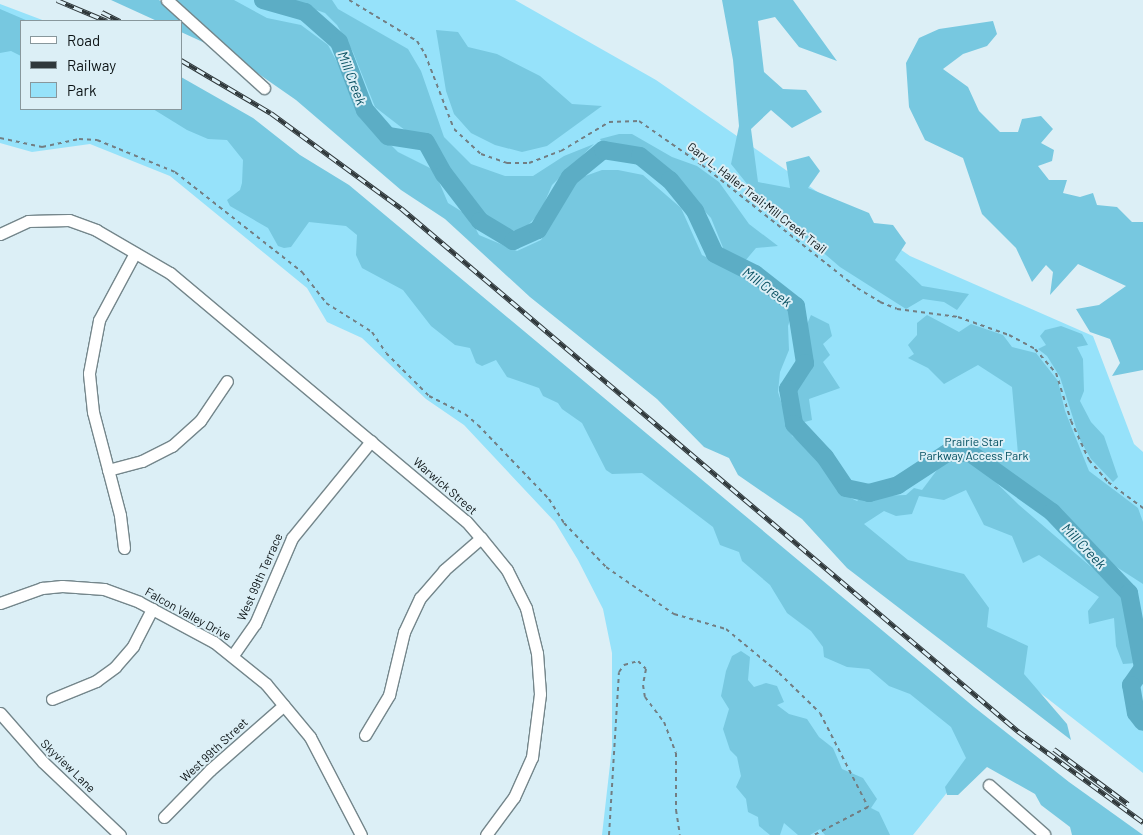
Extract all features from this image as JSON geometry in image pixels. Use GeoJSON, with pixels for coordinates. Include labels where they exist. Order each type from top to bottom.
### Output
{"type":"FeatureCollection","features":[{"type":"Feature","properties":{"kind":"street"},"geometry":{"type":"LineString","coordinates":[[167,0],[264,88]]}},
{"type":"Feature","properties":{"kind":"street","name":"Warwick Street"},"geometry":{"type":"LineString","coordinates":[[0,234],[28,221],[69,220],[96,230],[186,286],[371,441],[481,538],[507,570],[526,608],[538,653],[540,713],[532,757],[514,797],[486,835]]}},
{"type":"Feature","properties":{"kind":"street"},"geometry":{"type":"LineString","coordinates":[[124,548],[120,515],[93,412],[90,354],[105,306],[135,253]]}},
{"type":"Feature","properties":{"kind":"street"},"geometry":{"type":"LineString","coordinates":[[108,470],[142,461],[172,446],[200,421],[227,381]]}},
{"type":"Feature","properties":{"kind":"street","name":"West 99th Terrace"},"geometry":{"type":"LineString","coordinates":[[233,655],[254,624],[292,538],[371,441]]}},
{"type":"Feature","properties":{"kind":"street"},"geometry":{"type":"LineString","coordinates":[[365,735],[389,695],[404,632],[420,598],[444,570],[481,538]]}},
{"type":"Feature","properties":{"kind":"street","name":"Falcon Valley Drive"},"geometry":{"type":"LineString","coordinates":[[0,603],[42,588],[82,586],[122,594],[233,655],[266,684],[321,753],[361,835]]}},
{"type":"Feature","properties":{"kind":"street"},"geometry":{"type":"LineString","coordinates":[[52,699],[96,681],[115,667],[133,646],[152,609]]}},
{"type":"Feature","properties":{"kind":"street","name":"West 99th Street"},"geometry":{"type":"LineString","coordinates":[[164,817],[210,770],[284,705]]}},
{"type":"Feature","properties":{"kind":"street","name":"Skyview Lane"},"geometry":{"type":"LineString","coordinates":[[0,713],[43,762],[120,835]]}},
{"type":"Feature","properties":{"kind":"street"},"geometry":{"type":"LineString","coordinates":[[989,785],[1044,835]]}},
{"type":"Feature","properties":{"kind":"path","name":"Gary L. Haller Trail;Mill Creek Trail"},"geometry":{"type":"LineString","coordinates":[[350,0],[400,28],[416,41],[425,54],[454,129],[481,154],[507,163],[529,163],[561,151],[609,122],[640,121],[702,165],[857,288],[880,302],[897,309],[958,317],[1009,335],[1035,349],[1056,373],[1071,421],[1089,460],[1108,482],[1143,508]]}},
{"type":"Feature","properties":{"kind":"path"},"geometry":{"type":"LineString","coordinates":[[0,138],[42,147],[79,139],[96,140],[175,172],[302,272],[326,302],[372,332],[386,353],[429,396],[465,414],[478,425],[549,499],[564,523],[606,567],[674,614],[726,629],[779,673],[820,713],[868,807],[814,835]]}},
{"type":"Feature","properties":{"kind":"path"},"geometry":{"type":"LineString","coordinates":[[610,835],[619,672],[624,665],[638,661],[646,669],[643,685],[645,697],[664,722],[676,753],[676,810],[680,835]]}},
{"type":"Feature","properties":{"kind":"green space","name":"Prairie Star Parkway Access Park"},"geometry":{"type":"Polygon","coordinates":[[[195,0],[515,0],[656,80],[910,256],[1093,336],[1134,444],[1143,452],[1143,773],[561,319],[195,0]]]}},
{"type":"Feature","properties":{"kind":"green space"},"geometry":{"type":"Polygon","coordinates":[[[0,4],[42,20],[20,20],[20,110],[182,110],[182,86],[990,739],[913,835],[602,835],[612,747],[612,653],[603,609],[578,560],[555,522],[464,425],[426,399],[362,338],[327,322],[307,288],[170,176],[90,144],[32,152],[0,143],[0,4]]]}},
{"type":"Feature","properties":{"kind":"shaded area"},"geometry":{"type":"Polygon","coordinates":[[[111,0],[159,0],[231,55],[182,32],[182,20],[155,20],[111,0]]]}},
{"type":"Feature","properties":{"kind":"shaded area"},"geometry":{"type":"Polygon","coordinates":[[[175,0],[234,0],[267,18],[301,25],[328,45],[363,112],[387,141],[398,152],[434,170],[448,203],[469,216],[479,235],[517,251],[541,240],[574,180],[602,170],[618,170],[643,175],[681,208],[702,255],[754,281],[793,310],[788,326],[789,350],[780,372],[778,392],[792,436],[825,459],[844,495],[857,501],[869,491],[877,496],[906,495],[914,488],[922,490],[946,458],[972,459],[1019,505],[1125,596],[1136,663],[1123,664],[1116,646],[1114,618],[1089,624],[1088,611],[1099,597],[1039,555],[1023,563],[1012,536],[984,525],[966,490],[944,500],[919,496],[912,514],[896,516],[884,511],[864,524],[908,560],[964,574],[989,608],[987,627],[1028,646],[1024,674],[1067,724],[1071,740],[847,568],[802,519],[738,475],[729,458],[704,447],[657,399],[530,297],[445,219],[401,190],[296,100],[240,61],[175,0]]]}},
{"type":"Feature","properties":{"kind":"shaded area"},"geometry":{"type":"Polygon","coordinates":[[[288,0],[332,0],[338,9],[408,49],[421,71],[444,137],[471,164],[505,176],[533,176],[564,156],[594,144],[552,185],[540,213],[521,232],[509,229],[480,215],[444,169],[428,139],[410,134],[375,107],[353,52],[337,25],[325,13],[288,0]]]}},
{"type":"Feature","properties":{"kind":"shaded area"},"geometry":{"type":"Polygon","coordinates":[[[722,0],[793,0],[837,61],[799,47],[775,17],[758,21],[764,72],[783,89],[806,90],[822,112],[792,128],[771,110],[751,129],[758,182],[790,188],[786,162],[809,156],[820,171],[808,188],[869,213],[874,223],[893,225],[906,243],[895,260],[922,286],[969,294],[957,310],[944,302],[923,299],[906,309],[840,267],[756,195],[731,164],[739,126],[733,60],[722,0]]]}},
{"type":"Feature","properties":{"kind":"shaded area"},"geometry":{"type":"Polygon","coordinates":[[[0,9],[26,20],[20,20],[20,56],[11,51],[0,53],[0,9]]]}},
{"type":"Feature","properties":{"kind":"shaded area"},"geometry":{"type":"Polygon","coordinates":[[[993,21],[997,34],[987,46],[963,54],[943,69],[968,87],[979,111],[1000,132],[1018,132],[1022,119],[1041,116],[1053,129],[1041,143],[1054,150],[1052,161],[1038,166],[1049,180],[1067,180],[1063,193],[1080,197],[1093,193],[1097,205],[1117,207],[1132,222],[1143,222],[1143,370],[1112,376],[1120,363],[1110,339],[1090,332],[1076,309],[1099,305],[1126,286],[1078,264],[1050,295],[1053,272],[1046,265],[1032,282],[1016,248],[982,214],[963,158],[925,140],[909,107],[906,63],[919,38],[939,29],[993,21]]]}},
{"type":"Feature","properties":{"kind":"shaded area"},"geometry":{"type":"Polygon","coordinates":[[[436,30],[458,32],[468,47],[497,54],[540,76],[572,104],[602,106],[547,146],[522,152],[495,145],[471,133],[454,114],[446,91],[436,30]]]}},
{"type":"Feature","properties":{"kind":"shaded area"},"geometry":{"type":"Polygon","coordinates":[[[182,78],[253,118],[300,155],[349,185],[974,707],[1069,782],[1143,835],[1072,835],[1070,827],[1041,805],[1035,794],[987,767],[958,795],[947,795],[945,787],[966,758],[951,727],[910,694],[889,686],[869,669],[847,667],[824,657],[823,647],[811,631],[787,613],[770,585],[742,561],[739,552],[720,545],[713,527],[642,473],[612,474],[606,470],[582,423],[562,409],[558,403],[543,396],[539,388],[507,377],[496,360],[482,366],[476,363],[470,348],[455,345],[431,326],[403,290],[362,268],[356,255],[357,235],[346,226],[309,222],[291,247],[284,248],[278,246],[268,228],[230,206],[227,200],[240,190],[243,160],[227,140],[208,139],[187,130],[155,110],[182,110],[182,78]]]}},
{"type":"Feature","properties":{"kind":"shaded area"},"geometry":{"type":"Polygon","coordinates":[[[619,134],[632,134],[672,157],[697,166],[719,182],[749,224],[778,246],[756,248],[745,261],[726,255],[711,218],[659,163],[629,148],[604,146],[600,139],[619,134]]]}},
{"type":"Feature","properties":{"kind":"shaded area"},"geometry":{"type":"Polygon","coordinates":[[[811,315],[829,324],[832,336],[823,344],[830,355],[823,362],[840,388],[809,399],[812,420],[801,423],[795,393],[802,383],[807,364],[804,331],[811,315]]]}},
{"type":"Feature","properties":{"kind":"shaded area"},"geometry":{"type":"Polygon","coordinates":[[[927,315],[959,332],[971,324],[1003,335],[1012,347],[1036,353],[1058,381],[1065,411],[1089,471],[1138,508],[1143,522],[1143,584],[1101,557],[1064,516],[975,450],[980,441],[1018,454],[1012,387],[978,365],[944,384],[928,368],[908,358],[914,354],[908,345],[917,335],[917,323],[927,315]]]}},
{"type":"Feature","properties":{"kind":"shaded area"},"geometry":{"type":"Polygon","coordinates":[[[1061,326],[1082,334],[1088,345],[1077,347],[1083,359],[1084,391],[1080,401],[1091,422],[1104,436],[1118,477],[1113,482],[1091,459],[1080,440],[1060,377],[1047,356],[1038,349],[1046,345],[1040,336],[1045,330],[1061,326]]]}},
{"type":"Feature","properties":{"kind":"shaded area"},"geometry":{"type":"Polygon","coordinates":[[[741,651],[750,657],[748,680],[754,687],[766,683],[777,686],[784,702],[777,705],[789,714],[807,719],[819,737],[833,748],[842,769],[863,778],[877,799],[871,808],[879,812],[890,835],[825,835],[820,829],[810,835],[798,835],[784,823],[780,835],[770,835],[759,826],[758,817],[748,812],[746,799],[736,787],[741,776],[737,757],[730,750],[723,729],[729,709],[721,696],[726,671],[732,656],[741,651]]]}},
{"type":"Feature","properties":{"kind":"waterway","name":"Mill Creek"},"geometry":{"type":"LineString","coordinates":[[263,0],[305,12],[339,42],[365,110],[388,136],[426,142],[444,174],[480,221],[513,241],[538,230],[570,177],[603,150],[640,156],[670,180],[695,211],[715,254],[755,274],[796,306],[805,363],[788,389],[794,424],[825,457],[846,488],[869,493],[898,485],[947,453],[970,453],[1052,512],[1129,593],[1143,668],[1131,685],[1136,713],[1143,722]]}},
{"type":"Feature","properties":{"kind":"railway"},"geometry":{"type":"LineString","coordinates":[[57,0],[105,20]]}},
{"type":"Feature","properties":{"kind":"railway"},"geometry":{"type":"LineString","coordinates":[[102,12],[118,20]]}},
{"type":"Feature","properties":{"kind":"railway"},"geometry":{"type":"LineString","coordinates":[[182,61],[271,113],[401,208],[1018,731],[1143,822]]}},
{"type":"Feature","properties":{"kind":"railway"},"geometry":{"type":"LineString","coordinates":[[1054,749],[1128,804]]}}]}
